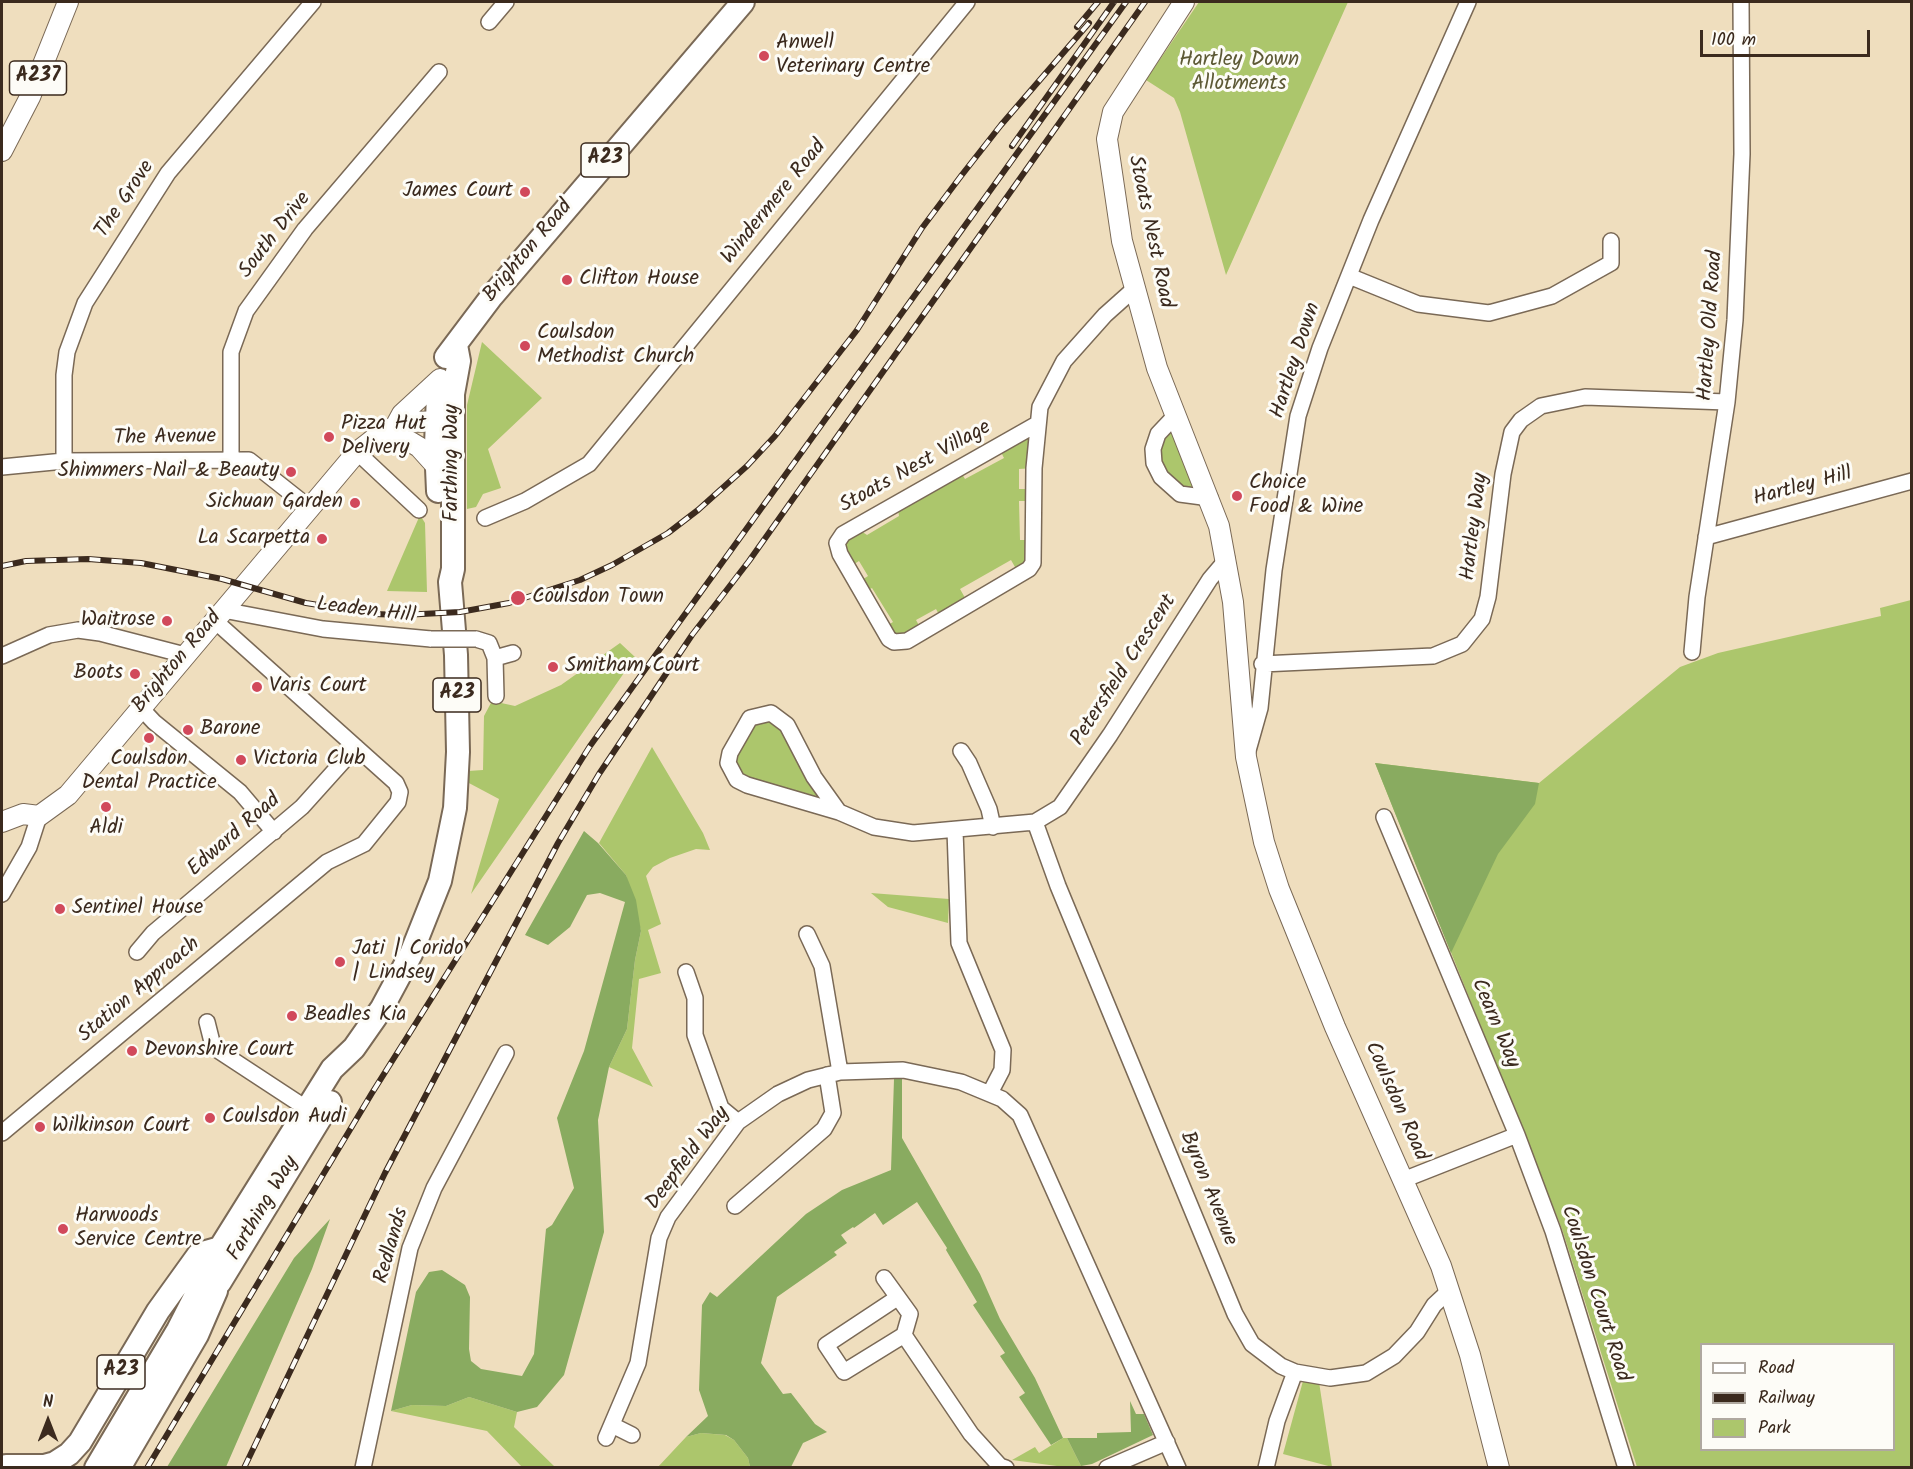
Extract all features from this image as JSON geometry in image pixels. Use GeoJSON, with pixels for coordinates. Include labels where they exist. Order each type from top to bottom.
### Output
{"type":"FeatureCollection","features":[{"type":"Feature","properties":{"kind":"highway","name":"Brighton Road"},"geometry":{"type":"LineString","coordinates":[[440,379],[446,356],[499,287],[744,2]]}},
{"type":"Feature","properties":{"kind":"highway","name":"Farthing Way"},"geometry":{"type":"LineString","coordinates":[[178,1330],[220,1282],[314,1113],[332,1069],[354,1048],[382,1008],[411,954],[440,881],[453,819],[458,752],[456,655],[450,582],[441,533],[437,467],[444,421],[453,394],[459,361],[456,345]]}},
{"type":"Feature","properties":{"kind":"highway","name":"A23"},"geometry":{"type":"LineString","coordinates":[[440,379],[444,421]]}},
{"type":"Feature","properties":{"kind":"highway","name":"Farthing Way"},"geometry":{"type":"LineString","coordinates":[[444,421],[453,569],[450,582]]}},
{"type":"Feature","properties":{"kind":"highway","name":"Farthing Way"},"geometry":{"type":"LineString","coordinates":[[96,1467],[178,1330],[220,1248],[314,1113]]}},
{"type":"Feature","properties":{"kind":"highway","name":"A23"},"geometry":{"type":"LineString","coordinates":[[5,1466],[44,1466],[55,1463],[69,1454],[80,1442],[158,1311],[199,1254],[220,1248]]}},
{"type":"Feature","properties":{"kind":"highway","name":"A23"},"geometry":{"type":"LineString","coordinates":[[119,1467],[197,1335],[220,1282]]}},
{"type":"Feature","properties":{"kind":"main road","name":"A237"},"geometry":{"type":"LineString","coordinates":[[2,150],[34,87],[68,2]]}},
{"type":"Feature","properties":{"kind":"main road","name":"Stoats Nest Road"},"geometry":{"type":"LineString","coordinates":[[1184,2],[1113,112],[1107,139],[1116,211],[1133,290],[1175,416],[1210,498],[1227,559],[1233,602],[1246,756]]}},
{"type":"Feature","properties":{"kind":"main road","name":"Brighton Road"},"geometry":{"type":"LineString","coordinates":[[39,816],[68,795],[218,615],[364,447],[396,425],[402,414],[440,379]]}},
{"type":"Feature","properties":{"kind":"main road","name":"Brighton Road"},"geometry":{"type":"LineString","coordinates":[[396,425],[444,421]]}},
{"type":"Feature","properties":{"kind":"main road"},"geometry":{"type":"LineString","coordinates":[[364,447],[409,441],[419,447],[437,467]]}},
{"type":"Feature","properties":{"kind":"main road","name":"Coulsdon Road"},"geometry":{"type":"LineString","coordinates":[[1246,756],[1259,824],[1279,889],[1335,1027],[1450,1290],[1470,1355],[1499,1467]]}},
{"type":"Feature","properties":{"kind":"main road"},"geometry":{"type":"LineString","coordinates":[[2,822],[23,814],[39,816]]}},
{"type":"Feature","properties":{"kind":"street","name":"The Grove"},"geometry":{"type":"LineString","coordinates":[[64,461],[64,375],[67,352],[85,303],[168,173],[313,2]]}},
{"type":"Feature","properties":{"kind":"street"},"geometry":{"type":"LineString","coordinates":[[489,22],[506,2]]}},
{"type":"Feature","properties":{"kind":"street","name":"Windermere Road"},"geometry":{"type":"LineString","coordinates":[[493,510],[525,501],[589,464],[967,2]]}},
{"type":"Feature","properties":{"kind":"street","name":"Hartley Down"},"geometry":{"type":"LineString","coordinates":[[1246,756],[1260,708],[1262,664],[1282,512],[1298,416],[1320,348],[1349,276],[1405,142],[1468,2]]}},
{"type":"Feature","properties":{"kind":"street","name":"Hartley Old Road"},"geometry":{"type":"LineString","coordinates":[[1692,652],[1706,537],[1727,402],[1739,264],[1743,90],[1741,2]]}},
{"type":"Feature","properties":{"kind":"street","name":"South Drive"},"geometry":{"type":"LineString","coordinates":[[231,460],[231,352],[246,311],[305,229],[439,72]]}},
{"type":"Feature","properties":{"kind":"street"},"geometry":{"type":"LineString","coordinates":[[1349,276],[1418,304],[1489,313],[1552,296],[1611,263],[1611,241]]}},
{"type":"Feature","properties":{"kind":"street","name":"Stoats Nest Village"},"geometry":{"type":"LineString","coordinates":[[1037,424],[843,534],[837,543],[840,554],[889,639],[894,642],[907,641],[1029,569],[1033,563],[1037,424],[1040,407],[1064,361],[1105,315],[1133,290]]}},
{"type":"Feature","properties":{"kind":"street","name":"Hartley Way"},"geometry":{"type":"LineString","coordinates":[[1262,664],[1433,656],[1462,644],[1482,619],[1488,597],[1507,449],[1512,432],[1521,420],[1541,406],[1585,397],[1727,402]]}},
{"type":"Feature","properties":{"kind":"street"},"geometry":{"type":"LineString","coordinates":[[1175,416],[1158,434],[1153,449],[1154,463],[1161,477],[1180,494],[1210,498]]}},
{"type":"Feature","properties":{"kind":"street"},"geometry":{"type":"LineString","coordinates":[[364,447],[420,510]]}},
{"type":"Feature","properties":{"kind":"street","name":"The Avenue"},"geometry":{"type":"LineString","coordinates":[[2,468],[64,461],[253,461],[311,509]]}},
{"type":"Feature","properties":{"kind":"street","name":"Hartley Hill"},"geometry":{"type":"LineString","coordinates":[[1706,537],[1911,481]]}},
{"type":"Feature","properties":{"kind":"street","name":"Petersfield Crescent"},"geometry":{"type":"LineString","coordinates":[[1035,822],[1060,807],[1110,735],[1210,579],[1227,559]]}},
{"type":"Feature","properties":{"kind":"street"},"geometry":{"type":"LineString","coordinates":[[218,615],[356,747]]}},
{"type":"Feature","properties":{"kind":"street","name":"Leaden Hill"},"geometry":{"type":"LineString","coordinates":[[218,615],[323,629],[430,639],[476,639],[489,643],[495,658]]}},
{"type":"Feature","properties":{"kind":"street"},"geometry":{"type":"LineString","coordinates":[[2,656],[49,634],[78,630],[100,633],[185,655]]}},
{"type":"Feature","properties":{"kind":"street"},"geometry":{"type":"LineString","coordinates":[[496,696],[495,658],[513,653]]}},
{"type":"Feature","properties":{"kind":"street"},"geometry":{"type":"LineString","coordinates":[[140,707],[154,722],[240,792],[274,832]]}},
{"type":"Feature","properties":{"kind":"street"},"geometry":{"type":"LineString","coordinates":[[839,812],[814,777],[787,725],[771,713],[761,713],[750,718],[730,753],[730,772],[737,780],[839,812],[874,827],[913,832],[1035,822]]}},
{"type":"Feature","properties":{"kind":"street","name":"Station Approach"},"geometry":{"type":"LineString","coordinates":[[2,1133],[327,862],[364,844],[398,802],[400,792],[396,783],[356,747]]}},
{"type":"Feature","properties":{"kind":"street","name":"Edward Road"},"geometry":{"type":"LineString","coordinates":[[137,952],[153,933],[302,807],[356,747]]}},
{"type":"Feature","properties":{"kind":"street"},"geometry":{"type":"LineString","coordinates":[[970,756],[993,827]]}},
{"type":"Feature","properties":{"kind":"street"},"geometry":{"type":"LineString","coordinates":[[2,894],[28,848],[39,816]]}},
{"type":"Feature","properties":{"kind":"street","name":"Cearn Way"},"geometry":{"type":"LineString","coordinates":[[1384,817],[1517,1135]]}},
{"type":"Feature","properties":{"kind":"street","name":"Byron Avenue"},"geometry":{"type":"LineString","coordinates":[[1035,822],[1058,886],[1235,1314],[1252,1344],[1281,1366],[1295,1372],[1330,1378],[1366,1373],[1394,1356],[1417,1332],[1434,1305],[1450,1290]]}},
{"type":"Feature","properties":{"kind":"street"},"geometry":{"type":"LineString","coordinates":[[955,830],[960,943],[1003,1050],[1002,1070],[990,1094]]}},
{"type":"Feature","properties":{"kind":"street"},"geometry":{"type":"LineString","coordinates":[[735,1206],[824,1129],[833,1113],[834,1073],[822,966],[807,934]]}},
{"type":"Feature","properties":{"kind":"street"},"geometry":{"type":"LineString","coordinates":[[686,972],[695,998],[695,1035],[720,1108],[738,1122]]}},
{"type":"Feature","properties":{"kind":"street"},"geometry":{"type":"LineString","coordinates":[[207,1022],[212,1042],[219,1051],[314,1113]]}},
{"type":"Feature","properties":{"kind":"street","name":"Redlands"},"geometry":{"type":"LineString","coordinates":[[363,1467],[410,1248],[434,1188],[506,1053]]}},
{"type":"Feature","properties":{"kind":"street","name":"Deepfield Way"},"geometry":{"type":"LineString","coordinates":[[632,1435],[609,1432],[638,1363],[659,1238],[668,1217],[738,1122],[777,1094],[834,1073],[874,1069],[928,1073],[961,1082],[1002,1100],[1020,1115],[1178,1467]]}},
{"type":"Feature","properties":{"kind":"street"},"geometry":{"type":"LineString","coordinates":[[1403,1180],[1517,1135]]}},
{"type":"Feature","properties":{"kind":"street","name":"Coulsdon Court Road"},"geometry":{"type":"LineString","coordinates":[[1517,1135],[1553,1231],[1626,1467]]}},
{"type":"Feature","properties":{"kind":"street"},"geometry":{"type":"LineString","coordinates":[[884,1278],[910,1314],[904,1335],[844,1372],[826,1344],[897,1298]]}},
{"type":"Feature","properties":{"kind":"street"},"geometry":{"type":"LineString","coordinates":[[904,1335],[971,1434],[1000,1466],[1006,1467]]}},
{"type":"Feature","properties":{"kind":"street"},"geometry":{"type":"LineString","coordinates":[[1266,1467],[1277,1421],[1295,1372]]}},
{"type":"Feature","properties":{"kind":"street"},"geometry":{"type":"LineString","coordinates":[[1107,1467],[1167,1442]]}},
{"type":"Feature","properties":{"kind":"green space","name":"Hartley Down Allotments"},"geometry":{"type":"Polygon","coordinates":[[[1199,2],[1348,2],[1226,275],[1180,112],[1174,98],[1146,80],[1199,2]]]}},
{"type":"Feature","properties":{"kind":"green space"},"geometry":{"type":"Polygon","coordinates":[[[482,342],[542,398],[488,449],[501,488],[483,494],[476,507],[467,509],[467,405],[482,342]]]}},
{"type":"Feature","properties":{"kind":"green space"},"geometry":{"type":"Polygon","coordinates":[[[1037,424],[1034,468],[1019,469],[1019,489],[1034,489],[1034,501],[1019,501],[1020,540],[1035,540],[1019,574],[1011,560],[960,589],[968,603],[942,620],[936,609],[916,620],[922,631],[907,641],[883,628],[893,622],[872,588],[862,593],[857,583],[868,576],[859,561],[848,568],[843,534],[855,527],[867,535],[899,516],[897,503],[959,469],[965,479],[1004,458],[998,446],[1037,424]]]}},
{"type":"Feature","properties":{"kind":"green space"},"geometry":{"type":"Polygon","coordinates":[[[1168,425],[1198,495],[1164,478],[1157,447],[1168,425]]]}},
{"type":"Feature","properties":{"kind":"green space"},"geometry":{"type":"Polygon","coordinates":[[[420,515],[425,523],[427,592],[387,591],[420,515]]]}},
{"type":"Feature","properties":{"kind":"green space"},"geometry":{"type":"Polygon","coordinates":[[[1911,600],[1911,1467],[1637,1467],[1562,1229],[1375,763],[1539,783],[1680,667],[1718,653],[1881,616],[1880,608],[1911,600]]]}},
{"type":"Feature","properties":{"kind":"green space"},"geometry":{"type":"Polygon","coordinates":[[[620,643],[635,657],[471,894],[499,799],[467,782],[468,771],[483,770],[484,716],[492,701],[515,706],[561,685],[620,643]]]}},
{"type":"Feature","properties":{"kind":"green space"},"geometry":{"type":"Polygon","coordinates":[[[775,720],[821,800],[743,777],[733,760],[753,722],[775,720]]]}},
{"type":"Feature","properties":{"kind":"green space"},"geometry":{"type":"Polygon","coordinates":[[[652,747],[703,833],[710,850],[696,849],[670,858],[653,867],[646,876],[661,924],[648,930],[661,973],[639,979],[632,1048],[653,1087],[609,1067],[627,1029],[635,960],[641,931],[626,875],[599,843],[652,747]]]}},
{"type":"Feature","properties":{"kind":"green space"},"geometry":{"type":"Polygon","coordinates":[[[1375,763],[1539,783],[1535,804],[1498,854],[1451,953],[1375,763]]]}},
{"type":"Feature","properties":{"kind":"green space"},"geometry":{"type":"Polygon","coordinates":[[[584,831],[598,843],[626,875],[636,900],[641,931],[635,960],[627,1029],[609,1067],[598,1120],[604,1232],[564,1375],[537,1407],[517,1412],[469,1397],[446,1406],[412,1405],[391,1411],[416,1292],[429,1272],[442,1270],[465,1285],[470,1297],[469,1349],[471,1361],[481,1369],[522,1376],[534,1354],[546,1229],[552,1225],[574,1188],[557,1118],[584,1051],[625,902],[600,893],[587,895],[570,927],[548,945],[525,935],[584,831]]]}},
{"type":"Feature","properties":{"kind":"green space"},"geometry":{"type":"Polygon","coordinates":[[[871,893],[949,899],[948,923],[888,907],[871,893]]]}},
{"type":"Feature","properties":{"kind":"green space"},"geometry":{"type":"Polygon","coordinates":[[[894,1079],[902,1079],[902,1138],[980,1274],[1000,1319],[1035,1378],[1063,1438],[1051,1445],[1019,1397],[1025,1393],[1000,1356],[1005,1353],[973,1305],[977,1302],[946,1250],[947,1248],[917,1202],[883,1225],[875,1213],[841,1235],[847,1243],[834,1252],[837,1255],[777,1297],[761,1363],[783,1394],[791,1393],[815,1424],[827,1432],[803,1443],[791,1467],[750,1467],[748,1458],[734,1440],[726,1435],[701,1433],[686,1437],[708,1416],[699,1390],[702,1305],[710,1292],[717,1297],[806,1214],[842,1190],[891,1170],[894,1079]]]}},
{"type":"Feature","properties":{"kind":"green space"},"geometry":{"type":"Polygon","coordinates":[[[330,1219],[312,1269],[226,1467],[167,1467],[294,1258],[330,1219]]]}},
{"type":"Feature","properties":{"kind":"green space"},"geometry":{"type":"Polygon","coordinates":[[[1303,1381],[1319,1382],[1332,1467],[1283,1454],[1303,1381]]]}},
{"type":"Feature","properties":{"kind":"green space"},"geometry":{"type":"Polygon","coordinates":[[[469,1397],[517,1412],[514,1427],[555,1467],[522,1467],[487,1431],[391,1411],[412,1405],[446,1406],[469,1397]]]}},
{"type":"Feature","properties":{"kind":"green space"},"geometry":{"type":"Polygon","coordinates":[[[1130,1401],[1136,1414],[1144,1414],[1153,1435],[1092,1464],[1081,1466],[1067,1438],[1097,1438],[1097,1433],[1131,1432],[1130,1401]]]}},
{"type":"Feature","properties":{"kind":"green space"},"geometry":{"type":"Polygon","coordinates":[[[701,1433],[725,1435],[734,1440],[748,1458],[750,1467],[657,1468],[686,1437],[701,1433]]]}},
{"type":"Feature","properties":{"kind":"green space"},"geometry":{"type":"Polygon","coordinates":[[[1063,1438],[1067,1438],[1081,1466],[1057,1466],[1012,1460],[1035,1447],[1039,1453],[1063,1438]]]}},
{"type":"Feature","properties":{"kind":"railway"},"geometry":{"type":"LineString","coordinates":[[1077,27],[1098,2]]}},
{"type":"Feature","properties":{"kind":"railway"},"geometry":{"type":"LineString","coordinates":[[1012,146],[1114,2]]}},
{"type":"Feature","properties":{"kind":"railway"},"geometry":{"type":"LineString","coordinates":[[147,1468],[372,1093],[590,746],[1126,2]]}},
{"type":"Feature","properties":{"kind":"railway"},"geometry":{"type":"LineString","coordinates":[[244,1468],[385,1173],[558,843],[599,774],[692,635],[749,561],[1145,2]]}},
{"type":"Feature","properties":{"kind":"railway"},"geometry":{"type":"LineString","coordinates":[[2,566],[26,561],[88,559],[141,563],[222,579],[306,603],[374,614],[403,615],[460,612],[509,603],[580,580],[612,565],[668,533],[698,510],[747,466],[775,436],[857,330],[922,228],[961,176],[1001,125],[1089,23]]}},
{"type":"Feature","properties":{"kind":"place","name":"Anwell Veterinary Centre"},"geometry":{"type":"Point","coordinates":[764,56]}},
{"type":"Feature","properties":{"kind":"place","name":"James Court"},"geometry":{"type":"Point","coordinates":[525,192]}},
{"type":"Feature","properties":{"kind":"place","name":"Clifton House"},"geometry":{"type":"Point","coordinates":[567,280]}},
{"type":"Feature","properties":{"kind":"place","name":"Coulsdon Methodist Church"},"geometry":{"type":"Point","coordinates":[525,346]}},
{"type":"Feature","properties":{"kind":"place","name":"Pizza Hut Delivery"},"geometry":{"type":"Point","coordinates":[329,437]}},
{"type":"Feature","properties":{"kind":"place","name":"Shimmers Nail & Beauty"},"geometry":{"type":"Point","coordinates":[291,472]}},
{"type":"Feature","properties":{"kind":"place","name":"Choice Food & Wine"},"geometry":{"type":"Point","coordinates":[1237,496]}},
{"type":"Feature","properties":{"kind":"place","name":"Sichuan Garden"},"geometry":{"type":"Point","coordinates":[355,503]}},
{"type":"Feature","properties":{"kind":"place","name":"La Scarpetta"},"geometry":{"type":"Point","coordinates":[322,539]}},
{"type":"Feature","properties":{"kind":"place","name":"Coulsdon Town"},"geometry":{"type":"Point","coordinates":[518,598]}},
{"type":"Feature","properties":{"kind":"place","name":"Waitrose"},"geometry":{"type":"Point","coordinates":[167,621]}},
{"type":"Feature","properties":{"kind":"place","name":"Smitham Court"},"geometry":{"type":"Point","coordinates":[553,667]}},
{"type":"Feature","properties":{"kind":"place","name":"Boots"},"geometry":{"type":"Point","coordinates":[135,674]}},
{"type":"Feature","properties":{"kind":"place","name":"Varis Court"},"geometry":{"type":"Point","coordinates":[257,687]}},
{"type":"Feature","properties":{"kind":"place","name":"Barone"},"geometry":{"type":"Point","coordinates":[188,730]}},
{"type":"Feature","properties":{"kind":"place","name":"Coulsdon Dental Practice"},"geometry":{"type":"Point","coordinates":[149,738]}},
{"type":"Feature","properties":{"kind":"place","name":"Victoria Club"},"geometry":{"type":"Point","coordinates":[241,760]}},
{"type":"Feature","properties":{"kind":"place","name":"Aldi"},"geometry":{"type":"Point","coordinates":[106,807]}},
{"type":"Feature","properties":{"kind":"place","name":"Sentinel House"},"geometry":{"type":"Point","coordinates":[60,909]}},
{"type":"Feature","properties":{"kind":"place","name":"Jati | Corido | Lindsey"},"geometry":{"type":"Point","coordinates":[340,962]}},
{"type":"Feature","properties":{"kind":"place","name":"Beadles Kia"},"geometry":{"type":"Point","coordinates":[292,1016]}},
{"type":"Feature","properties":{"kind":"place","name":"Devonshire Court"},"geometry":{"type":"Point","coordinates":[132,1051]}},
{"type":"Feature","properties":{"kind":"place","name":"Coulsdon Audi"},"geometry":{"type":"Point","coordinates":[210,1118]}},
{"type":"Feature","properties":{"kind":"place","name":"Wilkinson Court"},"geometry":{"type":"Point","coordinates":[40,1127]}},
{"type":"Feature","properties":{"kind":"place","name":"Harwoods Service Centre"},"geometry":{"type":"Point","coordinates":[63,1229]}}]}
